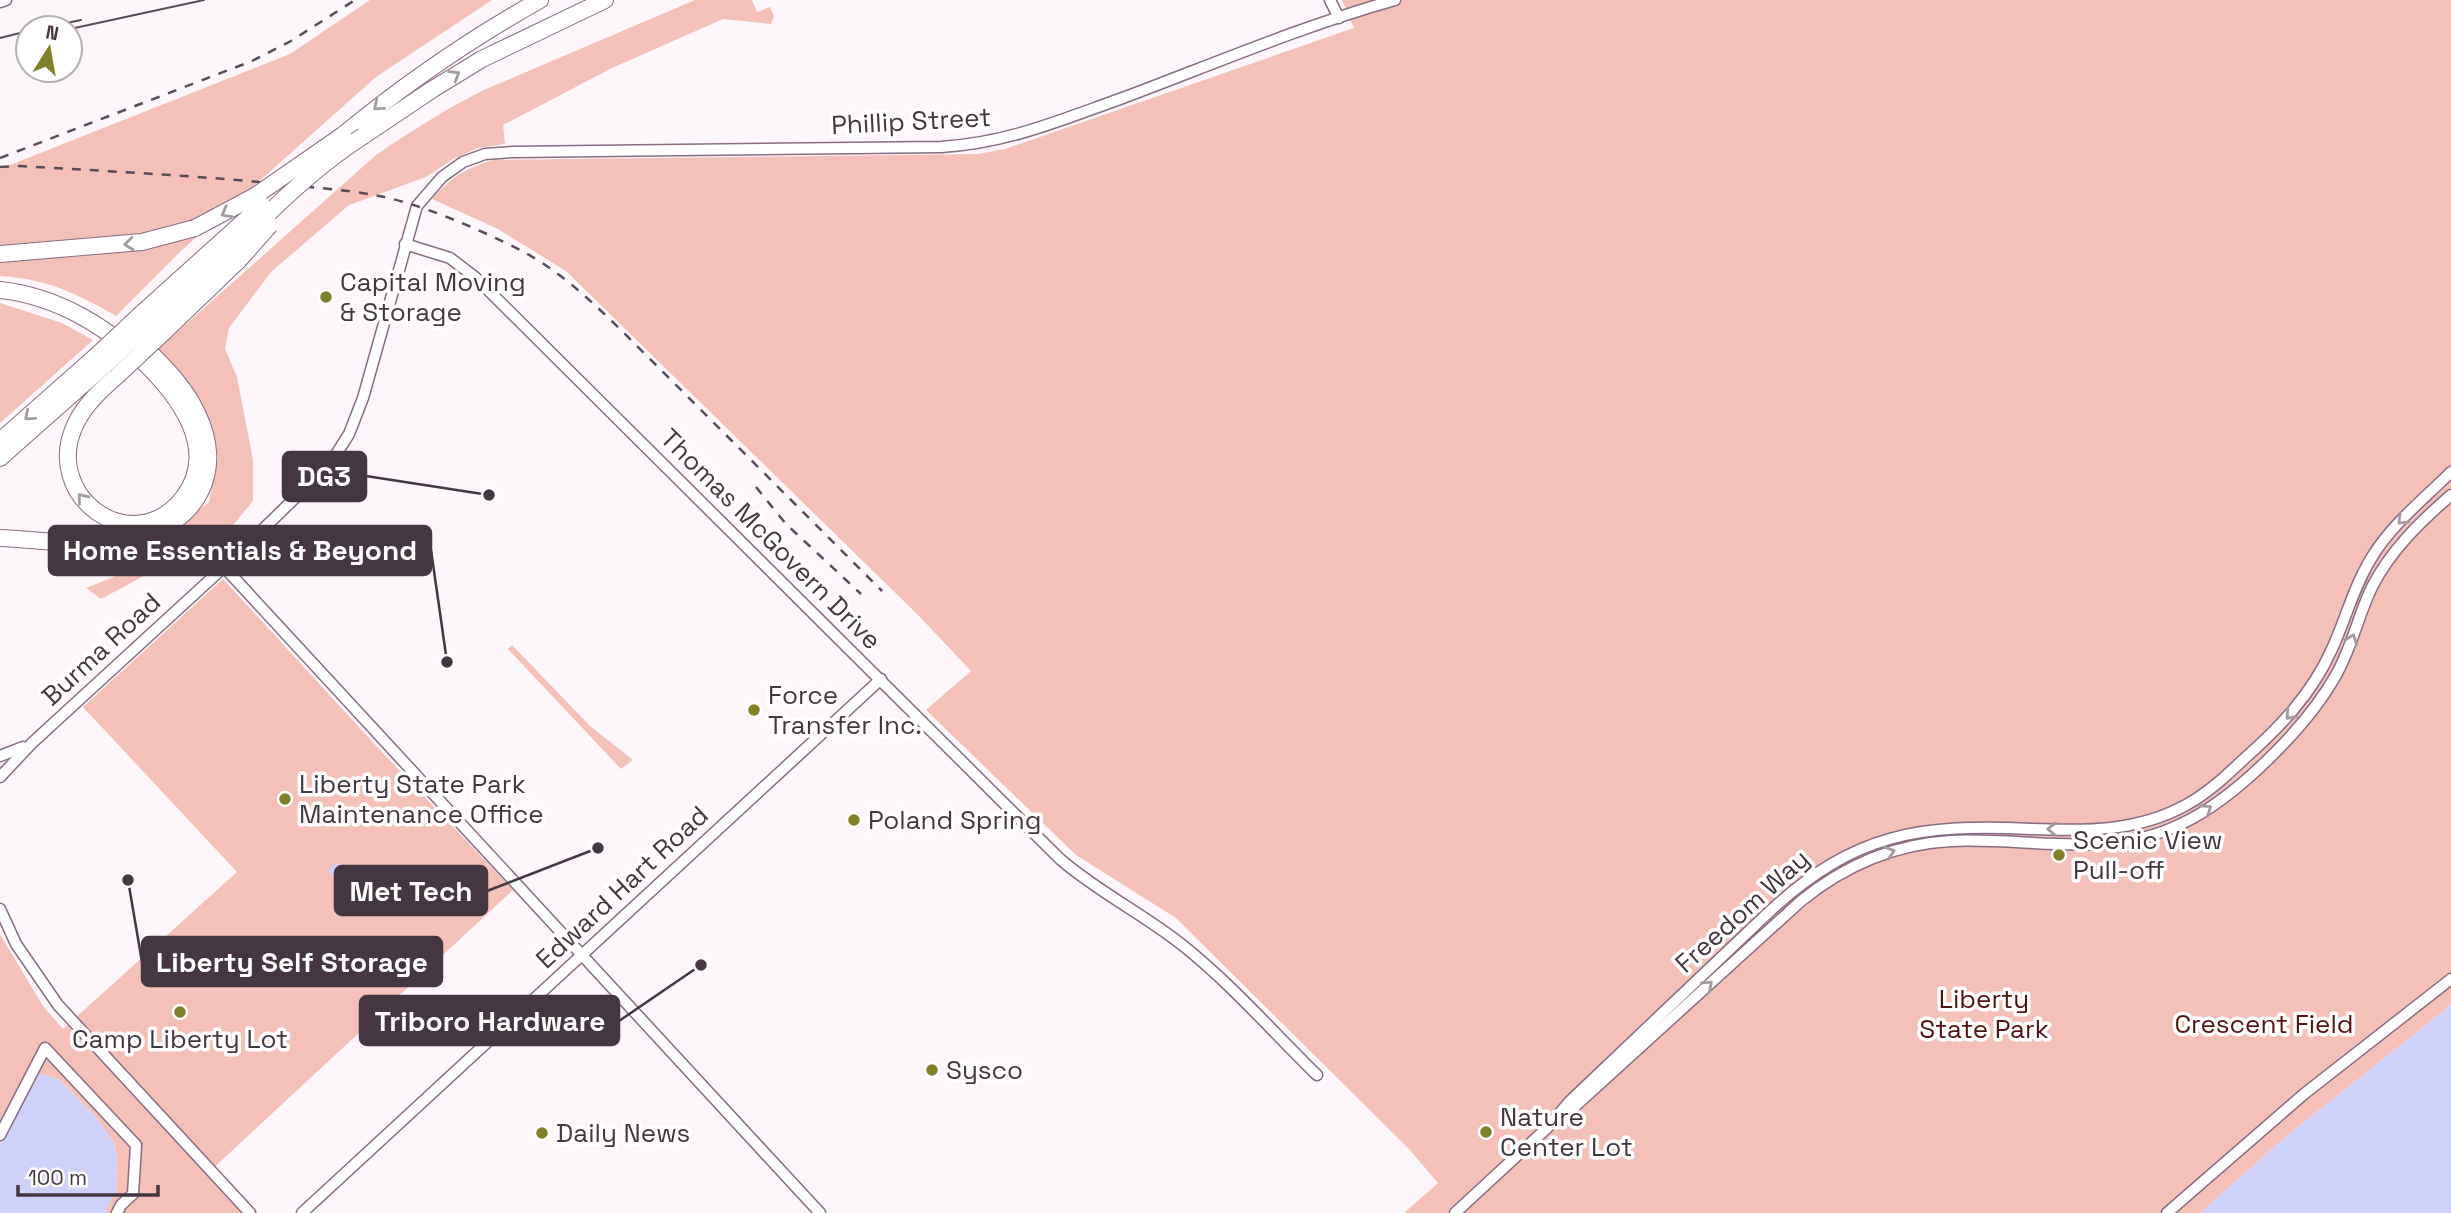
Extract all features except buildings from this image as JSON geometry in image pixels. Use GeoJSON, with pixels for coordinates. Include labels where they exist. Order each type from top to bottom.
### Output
{"type":"FeatureCollection","features":[{"type":"Feature","properties":{"kind":"highway"},"geometry":{"type":"LineString","coordinates":[[0,254],[142,242],[162,239],[195,228],[236,208],[343,135],[431,67],[540,0]]}},
{"type":"Feature","properties":{"kind":"highway"},"geometry":{"type":"LineString","coordinates":[[0,441],[106,366],[301,184],[398,112],[482,59],[605,0]]}},
{"type":"Feature","properties":{"kind":"highway"},"geometry":{"type":"LineString","coordinates":[[0,458],[106,366],[231,250],[343,135]]}},
{"type":"Feature","properties":{"kind":"highway"},"geometry":{"type":"LineString","coordinates":[[0,279],[32,284],[74,300],[111,322],[143,346],[169,373],[193,405],[205,433],[208,462],[202,490],[190,508],[175,522],[148,535],[129,540],[101,542],[0,538]]}},
{"type":"Feature","properties":{"kind":"highway"},"geometry":{"type":"LineString","coordinates":[[0,290],[39,298],[97,325],[144,362],[178,404],[187,419],[195,444],[193,478],[186,493],[175,506],[161,516],[144,522],[118,522],[93,511],[76,492],[68,468],[69,442],[78,419],[92,400],[106,366]]}},
{"type":"Feature","properties":{"kind":"street"},"geometry":{"type":"LineString","coordinates":[[0,2],[6,0]]}},
{"type":"Feature","properties":{"kind":"street"},"geometry":{"type":"LineString","coordinates":[[1330,0],[1339,18]]}},
{"type":"Feature","properties":{"kind":"street","name":"Phillip Street"},"geometry":{"type":"LineString","coordinates":[[422,199],[452,168],[474,157],[499,152],[941,147],[988,142],[1033,131],[1339,18],[1395,0]]}},
{"type":"Feature","properties":{"kind":"street","name":"Burma Road"},"geometry":{"type":"LineString","coordinates":[[0,777],[32,743],[324,472],[354,424],[405,244],[422,199]]}},
{"type":"Feature","properties":{"kind":"street","name":"Thomas McGovern Drive"},"geometry":{"type":"LineString","coordinates":[[405,244],[450,258],[476,278],[1060,859],[1099,890],[1145,918],[1189,950],[1317,1075]]}},
{"type":"Feature","properties":{"kind":"street","name":"Freedom Way"},"geometry":{"type":"LineString","coordinates":[[1547,1128],[1570,1101],[1776,905],[1825,867],[1873,843],[1910,833],[1956,827],[2096,830],[2136,825],[2173,812],[2217,784],[2273,733],[2302,701],[2332,649],[2352,595],[2374,554],[2396,527],[2451,472]]}},
{"type":"Feature","properties":{"kind":"street","name":"Freedom Way"},"geometry":{"type":"LineString","coordinates":[[1455,1213],[1801,901],[1834,877],[1873,858],[1916,845],[1954,841],[2098,845],[2146,837],[2181,825],[2227,795],[2316,708],[2342,665],[2367,599],[2386,563],[2410,534],[2451,495]]}},
{"type":"Feature","properties":{"kind":"street"},"geometry":{"type":"LineString","coordinates":[[224,567],[820,1213]]}},
{"type":"Feature","properties":{"kind":"street","name":"Edward Hart Road"},"geometry":{"type":"LineString","coordinates":[[302,1213],[881,679]]}},
{"type":"Feature","properties":{"kind":"street","name":"Burma Road"},"geometry":{"type":"LineString","coordinates":[[0,756],[32,743]]}},
{"type":"Feature","properties":{"kind":"street"},"geometry":{"type":"LineString","coordinates":[[2015,828],[2015,842]]}},
{"type":"Feature","properties":{"kind":"street"},"geometry":{"type":"LineString","coordinates":[[0,909],[16,944],[58,1005],[250,1213]]}},
{"type":"Feature","properties":{"kind":"street"},"geometry":{"type":"LineString","coordinates":[[2167,1213],[2312,1087],[2451,979]]}},
{"type":"Feature","properties":{"kind":"street"},"geometry":{"type":"LineString","coordinates":[[0,1135],[45,1048],[136,1145],[133,1194],[117,1213]]}},
{"type":"Feature","properties":{"kind":"green space"},"geometry":{"type":"Polygon","coordinates":[[[370,0],[492,0],[376,77],[181,251],[116,316],[61,288],[32,280],[0,276],[0,169],[290,54],[370,0]]]}},
{"type":"Feature","properties":{"kind":"green space"},"geometry":{"type":"Polygon","coordinates":[[[695,0],[752,0],[757,12],[770,7],[774,16],[771,24],[723,19],[612,68],[503,125],[505,144],[478,148],[453,159],[426,177],[349,205],[271,272],[229,328],[225,349],[237,377],[253,460],[253,501],[211,552],[205,543],[101,599],[86,588],[159,559],[156,542],[209,502],[218,458],[205,411],[158,349],[376,155],[402,137],[484,90],[695,0]]]}},
{"type":"Feature","properties":{"kind":"green space"},"geometry":{"type":"Polygon","coordinates":[[[1342,0],[2451,0],[2451,1005],[2288,1135],[2200,1213],[1404,1213],[1438,1183],[1409,1149],[1176,918],[1076,855],[926,710],[971,671],[918,615],[566,271],[498,229],[432,199],[460,174],[494,160],[978,154],[1005,149],[1354,28],[1342,0]]]}},
{"type":"Feature","properties":{"kind":"green space"},"geometry":{"type":"Polygon","coordinates":[[[0,303],[62,323],[93,340],[0,423],[0,303]]]}},
{"type":"Feature","properties":{"kind":"green space"},"geometry":{"type":"Polygon","coordinates":[[[223,579],[513,890],[208,1173],[245,1213],[106,1213],[108,1204],[116,1193],[117,1158],[114,1143],[96,1117],[60,1080],[37,1073],[0,1145],[0,934],[43,1006],[63,1029],[237,872],[83,707],[223,579]]]}},
{"type":"Feature","properties":{"kind":"green space"},"geometry":{"type":"Polygon","coordinates":[[[512,645],[590,726],[633,760],[621,769],[508,649],[512,645]]]}},
{"type":"Feature","properties":{"kind":"water"},"geometry":{"type":"Polygon","coordinates":[[[337,862],[351,878],[343,886],[328,870],[337,862]]]}},
{"type":"Feature","properties":{"kind":"water"},"geometry":{"type":"Polygon","coordinates":[[[2451,1005],[2451,1213],[2200,1213],[2288,1135],[2451,1005]]]}},
{"type":"Feature","properties":{"kind":"water"},"geometry":{"type":"Polygon","coordinates":[[[38,1073],[60,1080],[96,1117],[114,1143],[117,1158],[116,1193],[106,1213],[0,1213],[0,1146],[38,1073]]]}},
{"type":"Feature","properties":{"kind":"tram line"},"geometry":{"type":"LineString","coordinates":[[84,26],[204,0]]}},
{"type":"Feature","properties":{"kind":"tram line"},"geometry":{"type":"LineString","coordinates":[[0,38],[14,34]]}},
{"type":"Feature","properties":{"kind":"railway"},"geometry":{"type":"LineString","coordinates":[[0,158],[252,61],[291,41],[355,0]]}},
{"type":"Feature","properties":{"kind":"railway"},"geometry":{"type":"LineString","coordinates":[[0,167],[207,178],[365,194],[396,200],[433,212],[506,243],[549,268],[598,308],[882,591]]}},
{"type":"Feature","properties":{"kind":"railway"},"geometry":{"type":"LineString","coordinates":[[756,487],[786,524],[861,594]]}},
{"type":"Feature","properties":{"kind":"place","name":"Capital Moving & Storage"},"geometry":{"type":"Point","coordinates":[326,297]}},
{"type":"Feature","properties":{"kind":"place","name":"DG3"},"geometry":{"type":"Point","coordinates":[489,495]}},
{"type":"Feature","properties":{"kind":"place","name":"Home Essentials & Beyond"},"geometry":{"type":"Point","coordinates":[447,662]}},
{"type":"Feature","properties":{"kind":"place","name":"Force Transfer Inc."},"geometry":{"type":"Point","coordinates":[754,710]}},
{"type":"Feature","properties":{"kind":"place","name":"Liberty State Park Maintenance Office"},"geometry":{"type":"Point","coordinates":[285,799]}},
{"type":"Feature","properties":{"kind":"place","name":"Poland Spring"},"geometry":{"type":"Point","coordinates":[854,820]}},
{"type":"Feature","properties":{"kind":"place","name":"Met Tech"},"geometry":{"type":"Point","coordinates":[598,848]}},
{"type":"Feature","properties":{"kind":"place","name":"Scenic View Pull-off"},"geometry":{"type":"Point","coordinates":[2059,855]}},
{"type":"Feature","properties":{"kind":"place","name":"Liberty Self Storage"},"geometry":{"type":"Point","coordinates":[128,880]}},
{"type":"Feature","properties":{"kind":"place","name":"Triboro Hardware"},"geometry":{"type":"Point","coordinates":[701,965]}},
{"type":"Feature","properties":{"kind":"place","name":"Camp Liberty Lot"},"geometry":{"type":"Point","coordinates":[180,1012]}},
{"type":"Feature","properties":{"kind":"place","name":"Sysco"},"geometry":{"type":"Point","coordinates":[932,1070]}},
{"type":"Feature","properties":{"kind":"place","name":"Nature Center Lot"},"geometry":{"type":"Point","coordinates":[1486,1132]}},
{"type":"Feature","properties":{"kind":"place","name":"Daily News"},"geometry":{"type":"Point","coordinates":[542,1133]}},
{"type":"Feature","properties":{"kind":"park label","name":"Liberty State Park"},"geometry":{"type":"Point","coordinates":[1984,1014]}},
{"type":"Feature","properties":{"kind":"park label","name":"Crescent Field"},"geometry":{"type":"Point","coordinates":[2264,1024]}}]}
